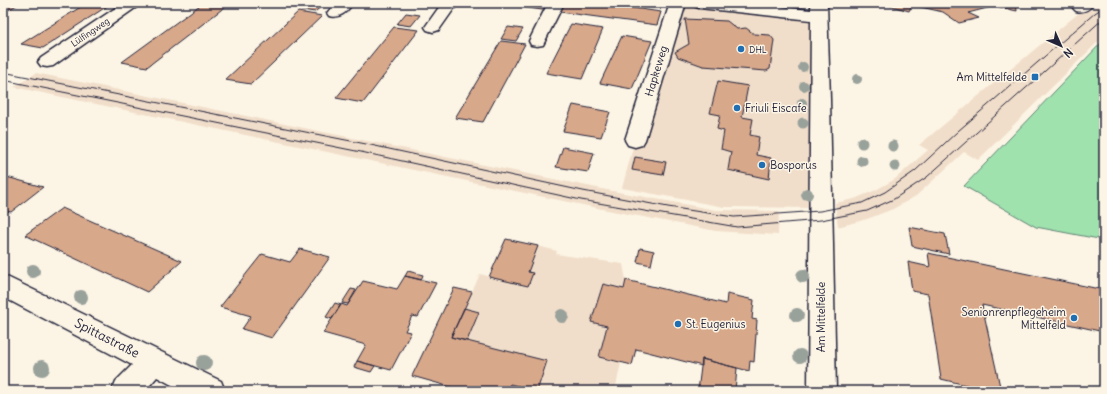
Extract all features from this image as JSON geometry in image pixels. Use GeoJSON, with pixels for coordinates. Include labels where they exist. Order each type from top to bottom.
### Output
{"type":"FeatureCollection","features":[{"type":"Feature","properties":{"kind":"street","name":"Lülfingweg"},"geometry":{"type":"LineString","coordinates":[[47,62],[133,3]]}},
{"type":"Feature","properties":{"kind":"street"},"geometry":{"type":"LineString","coordinates":[[433,27],[450,3]]}},
{"type":"Feature","properties":{"kind":"street"},"geometry":{"type":"LineString","coordinates":[[537,40],[556,3]]}},
{"type":"Feature","properties":{"kind":"street","name":"Hapkeweg"},"geometry":{"type":"LineString","coordinates":[[635,140],[678,3]]}},
{"type":"Feature","properties":{"kind":"street"},"geometry":{"type":"LineString","coordinates":[[699,3],[819,10]]}},
{"type":"Feature","properties":{"kind":"street","name":"Am Mittelfelde"},"geometry":{"type":"LineString","coordinates":[[819,10],[821,99],[822,391]]}},
{"type":"Feature","properties":{"kind":"street","name":"Spittastraße"},"geometry":{"type":"LineString","coordinates":[[3,285],[211,391]]}},
{"type":"Feature","properties":{"kind":"street"},"geometry":{"type":"LineString","coordinates":[[126,391],[154,361]]}},
{"type":"Feature","properties":{"kind":"shaded area"},"geometry":{"type":"Polygon","coordinates":[[[678,3],[699,3],[819,16],[817,208],[724,207],[622,188],[635,140],[678,3]]]}},
{"type":"Feature","properties":{"kind":"shaded area"},"geometry":{"type":"Polygon","coordinates":[[[1104,3],[1104,36],[978,160],[964,152],[916,196],[893,209],[867,219],[838,227],[835,203],[854,199],[876,190],[895,179],[928,150],[919,145],[1086,7],[1093,10],[1104,3]]]}},
{"type":"Feature","properties":{"kind":"shaded area"},"geometry":{"type":"Polygon","coordinates":[[[36,73],[607,190],[716,210],[779,211],[778,235],[716,231],[602,209],[14,87],[36,73]]]}},
{"type":"Feature","properties":{"kind":"shaded area"},"geometry":{"type":"Polygon","coordinates":[[[538,246],[557,251],[556,254],[623,264],[626,280],[624,289],[603,284],[591,322],[607,326],[599,357],[621,363],[615,391],[536,391],[510,384],[508,391],[465,391],[412,376],[454,288],[472,292],[480,274],[528,286],[533,273],[528,272],[538,246]]]}},
{"type":"Feature","properties":{"kind":"green space"},"geometry":{"type":"Polygon","coordinates":[[[1104,40],[1104,240],[1036,227],[964,186],[1104,40]]]}},
{"type":"Feature","properties":{"kind":"building"},"geometry":{"type":"Polygon","coordinates":[[[3,3],[20,3],[3,13],[3,3]]]}},
{"type":"Feature","properties":{"kind":"building"},"geometry":{"type":"Polygon","coordinates":[[[87,3],[112,3],[43,48],[21,44],[87,3]]]}},
{"type":"Feature","properties":{"kind":"building"},"geometry":{"type":"Polygon","coordinates":[[[203,3],[230,3],[147,67],[122,62],[203,3]]]}},
{"type":"Feature","properties":{"kind":"building"},"geometry":{"type":"Polygon","coordinates":[[[309,3],[325,3],[315,12],[301,10],[309,3]]]}},
{"type":"Feature","properties":{"kind":"building"},"geometry":{"type":"Polygon","coordinates":[[[494,3],[546,3],[542,10],[494,3]]]}},
{"type":"Feature","properties":{"kind":"building"},"geometry":{"type":"Polygon","coordinates":[[[565,3],[598,3],[661,12],[657,25],[560,12],[565,3]]]}},
{"type":"Feature","properties":{"kind":"building"},"geometry":{"type":"Polygon","coordinates":[[[881,3],[1016,3],[1017,11],[995,6],[968,13],[979,18],[959,23],[943,12],[912,5],[909,11],[881,3]]]}},
{"type":"Feature","properties":{"kind":"building"},"geometry":{"type":"Polygon","coordinates":[[[298,12],[322,16],[251,84],[225,80],[298,12]]]}},
{"type":"Feature","properties":{"kind":"building"},"geometry":{"type":"Polygon","coordinates":[[[406,13],[420,15],[411,26],[397,24],[406,13]]]}},
{"type":"Feature","properties":{"kind":"building"},"geometry":{"type":"Polygon","coordinates":[[[685,19],[727,21],[737,29],[746,28],[754,34],[770,35],[774,40],[770,69],[766,71],[703,66],[678,57],[675,52],[689,44],[685,19]]]}},
{"type":"Feature","properties":{"kind":"building"},"geometry":{"type":"Polygon","coordinates":[[[571,24],[603,29],[582,79],[546,73],[571,24]]]}},
{"type":"Feature","properties":{"kind":"building"},"geometry":{"type":"Polygon","coordinates":[[[394,27],[419,30],[363,103],[336,98],[394,27]]]}},
{"type":"Feature","properties":{"kind":"building"},"geometry":{"type":"Polygon","coordinates":[[[508,27],[523,29],[516,41],[501,39],[508,27]]]}},
{"type":"Feature","properties":{"kind":"building"},"geometry":{"type":"Polygon","coordinates":[[[622,36],[652,41],[632,89],[600,83],[622,36]]]}},
{"type":"Feature","properties":{"kind":"building"},"geometry":{"type":"Polygon","coordinates":[[[501,41],[525,44],[483,122],[455,118],[501,41]]]}},
{"type":"Feature","properties":{"kind":"building"},"geometry":{"type":"Polygon","coordinates":[[[718,81],[748,86],[742,117],[753,119],[750,135],[759,137],[756,155],[771,158],[769,179],[728,170],[731,152],[721,149],[724,131],[717,129],[720,115],[710,113],[718,81]]]}},
{"type":"Feature","properties":{"kind":"building"},"geometry":{"type":"Polygon","coordinates":[[[573,105],[610,112],[601,137],[563,131],[573,105]]]}},
{"type":"Feature","properties":{"kind":"building"},"geometry":{"type":"Polygon","coordinates":[[[563,147],[594,153],[588,172],[556,167],[563,147]]]}},
{"type":"Feature","properties":{"kind":"building"},"geometry":{"type":"Polygon","coordinates":[[[635,157],[666,162],[663,175],[632,170],[635,157]]]}},
{"type":"Feature","properties":{"kind":"building"},"geometry":{"type":"Polygon","coordinates":[[[3,176],[43,187],[11,212],[3,210],[3,176]]]}},
{"type":"Feature","properties":{"kind":"building"},"geometry":{"type":"Polygon","coordinates":[[[62,208],[182,261],[147,292],[25,235],[62,208]]]}},
{"type":"Feature","properties":{"kind":"building"},"geometry":{"type":"Polygon","coordinates":[[[909,227],[945,234],[949,254],[912,246],[909,227]]]}},
{"type":"Feature","properties":{"kind":"building"},"geometry":{"type":"Polygon","coordinates":[[[506,239],[538,246],[528,272],[533,273],[528,286],[489,277],[506,239]]]}},
{"type":"Feature","properties":{"kind":"building"},"geometry":{"type":"Polygon","coordinates":[[[640,248],[654,251],[651,265],[637,262],[640,248]]]}},
{"type":"Feature","properties":{"kind":"building"},"geometry":{"type":"Polygon","coordinates":[[[300,249],[330,257],[272,338],[242,329],[251,316],[220,307],[262,254],[290,262],[300,249]]]}},
{"type":"Feature","properties":{"kind":"building","name":"Senionrenpflegeheim Mittelfeld"},"geometry":{"type":"Polygon","coordinates":[[[928,253],[1104,290],[1104,332],[982,305],[1001,391],[991,391],[941,379],[928,294],[912,291],[908,262],[930,267],[928,253]]]}},
{"type":"Feature","properties":{"kind":"building"},"geometry":{"type":"Polygon","coordinates":[[[408,271],[423,275],[421,280],[405,276],[408,271]]]}},
{"type":"Feature","properties":{"kind":"building"},"geometry":{"type":"Polygon","coordinates":[[[405,276],[436,283],[418,317],[412,316],[405,331],[411,332],[391,370],[357,361],[366,345],[323,333],[341,304],[347,306],[363,281],[397,289],[405,276]]]}},
{"type":"Feature","properties":{"kind":"building","name":"St. Eugenius"},"geometry":{"type":"Polygon","coordinates":[[[626,280],[726,304],[727,294],[754,300],[752,319],[757,320],[754,362],[750,361],[749,371],[702,359],[702,366],[636,349],[632,365],[599,357],[607,326],[591,322],[603,284],[624,289],[626,280]]]}},
{"type":"Feature","properties":{"kind":"building"},"geometry":{"type":"Polygon","coordinates":[[[454,288],[472,292],[451,337],[547,361],[537,391],[510,384],[508,391],[465,391],[412,376],[454,288]]]}},
{"type":"Feature","properties":{"kind":"building"},"geometry":{"type":"Polygon","coordinates":[[[351,289],[356,290],[348,304],[342,303],[351,289]]]}},
{"type":"Feature","properties":{"kind":"building"},"geometry":{"type":"Polygon","coordinates":[[[335,303],[341,305],[332,319],[326,317],[335,303]]]}},
{"type":"Feature","properties":{"kind":"building"},"geometry":{"type":"Polygon","coordinates":[[[464,308],[479,312],[467,341],[451,337],[464,308]]]}},
{"type":"Feature","properties":{"kind":"building"},"geometry":{"type":"Polygon","coordinates":[[[702,359],[737,368],[735,391],[698,391],[702,359]]]}},
{"type":"Feature","properties":{"kind":"building"},"geometry":{"type":"Polygon","coordinates":[[[357,361],[375,366],[371,372],[354,367],[357,361]]]}},
{"type":"Feature","properties":{"kind":"building"},"geometry":{"type":"Polygon","coordinates":[[[965,385],[991,391],[966,391],[965,385]]]}},
{"type":"Feature","properties":{"kind":"tram line"},"geometry":{"type":"LineString","coordinates":[[3,72],[366,144],[583,191],[668,207],[734,217],[820,211],[862,203],[885,192],[915,171],[958,131],[1095,13],[1104,7]]}},
{"type":"Feature","properties":{"kind":"tram line"},"geometry":{"type":"LineString","coordinates":[[3,80],[361,152],[581,200],[737,227],[821,220],[867,211],[894,199],[927,177],[1104,18]]}},
{"type":"Feature","properties":{"kind":"place","name":"DHL"},"geometry":{"type":"Point","coordinates":[741,49]}},
{"type":"Feature","properties":{"kind":"place","name":"Am Mittelfelde"},"geometry":{"type":"Point","coordinates":[1035,77]}},
{"type":"Feature","properties":{"kind":"place","name":"Friuli Eiscafe"},"geometry":{"type":"Point","coordinates":[737,108]}},
{"type":"Feature","properties":{"kind":"place","name":"Bosporus"},"geometry":{"type":"Point","coordinates":[762,165]}},
{"type":"Feature","properties":{"kind":"place","name":"Senionrenpflegeheim Mittelfeld"},"geometry":{"type":"Point","coordinates":[1074,318]}},
{"type":"Feature","properties":{"kind":"place","name":"St. Eugenius"},"geometry":{"type":"Point","coordinates":[678,324]}}]}
